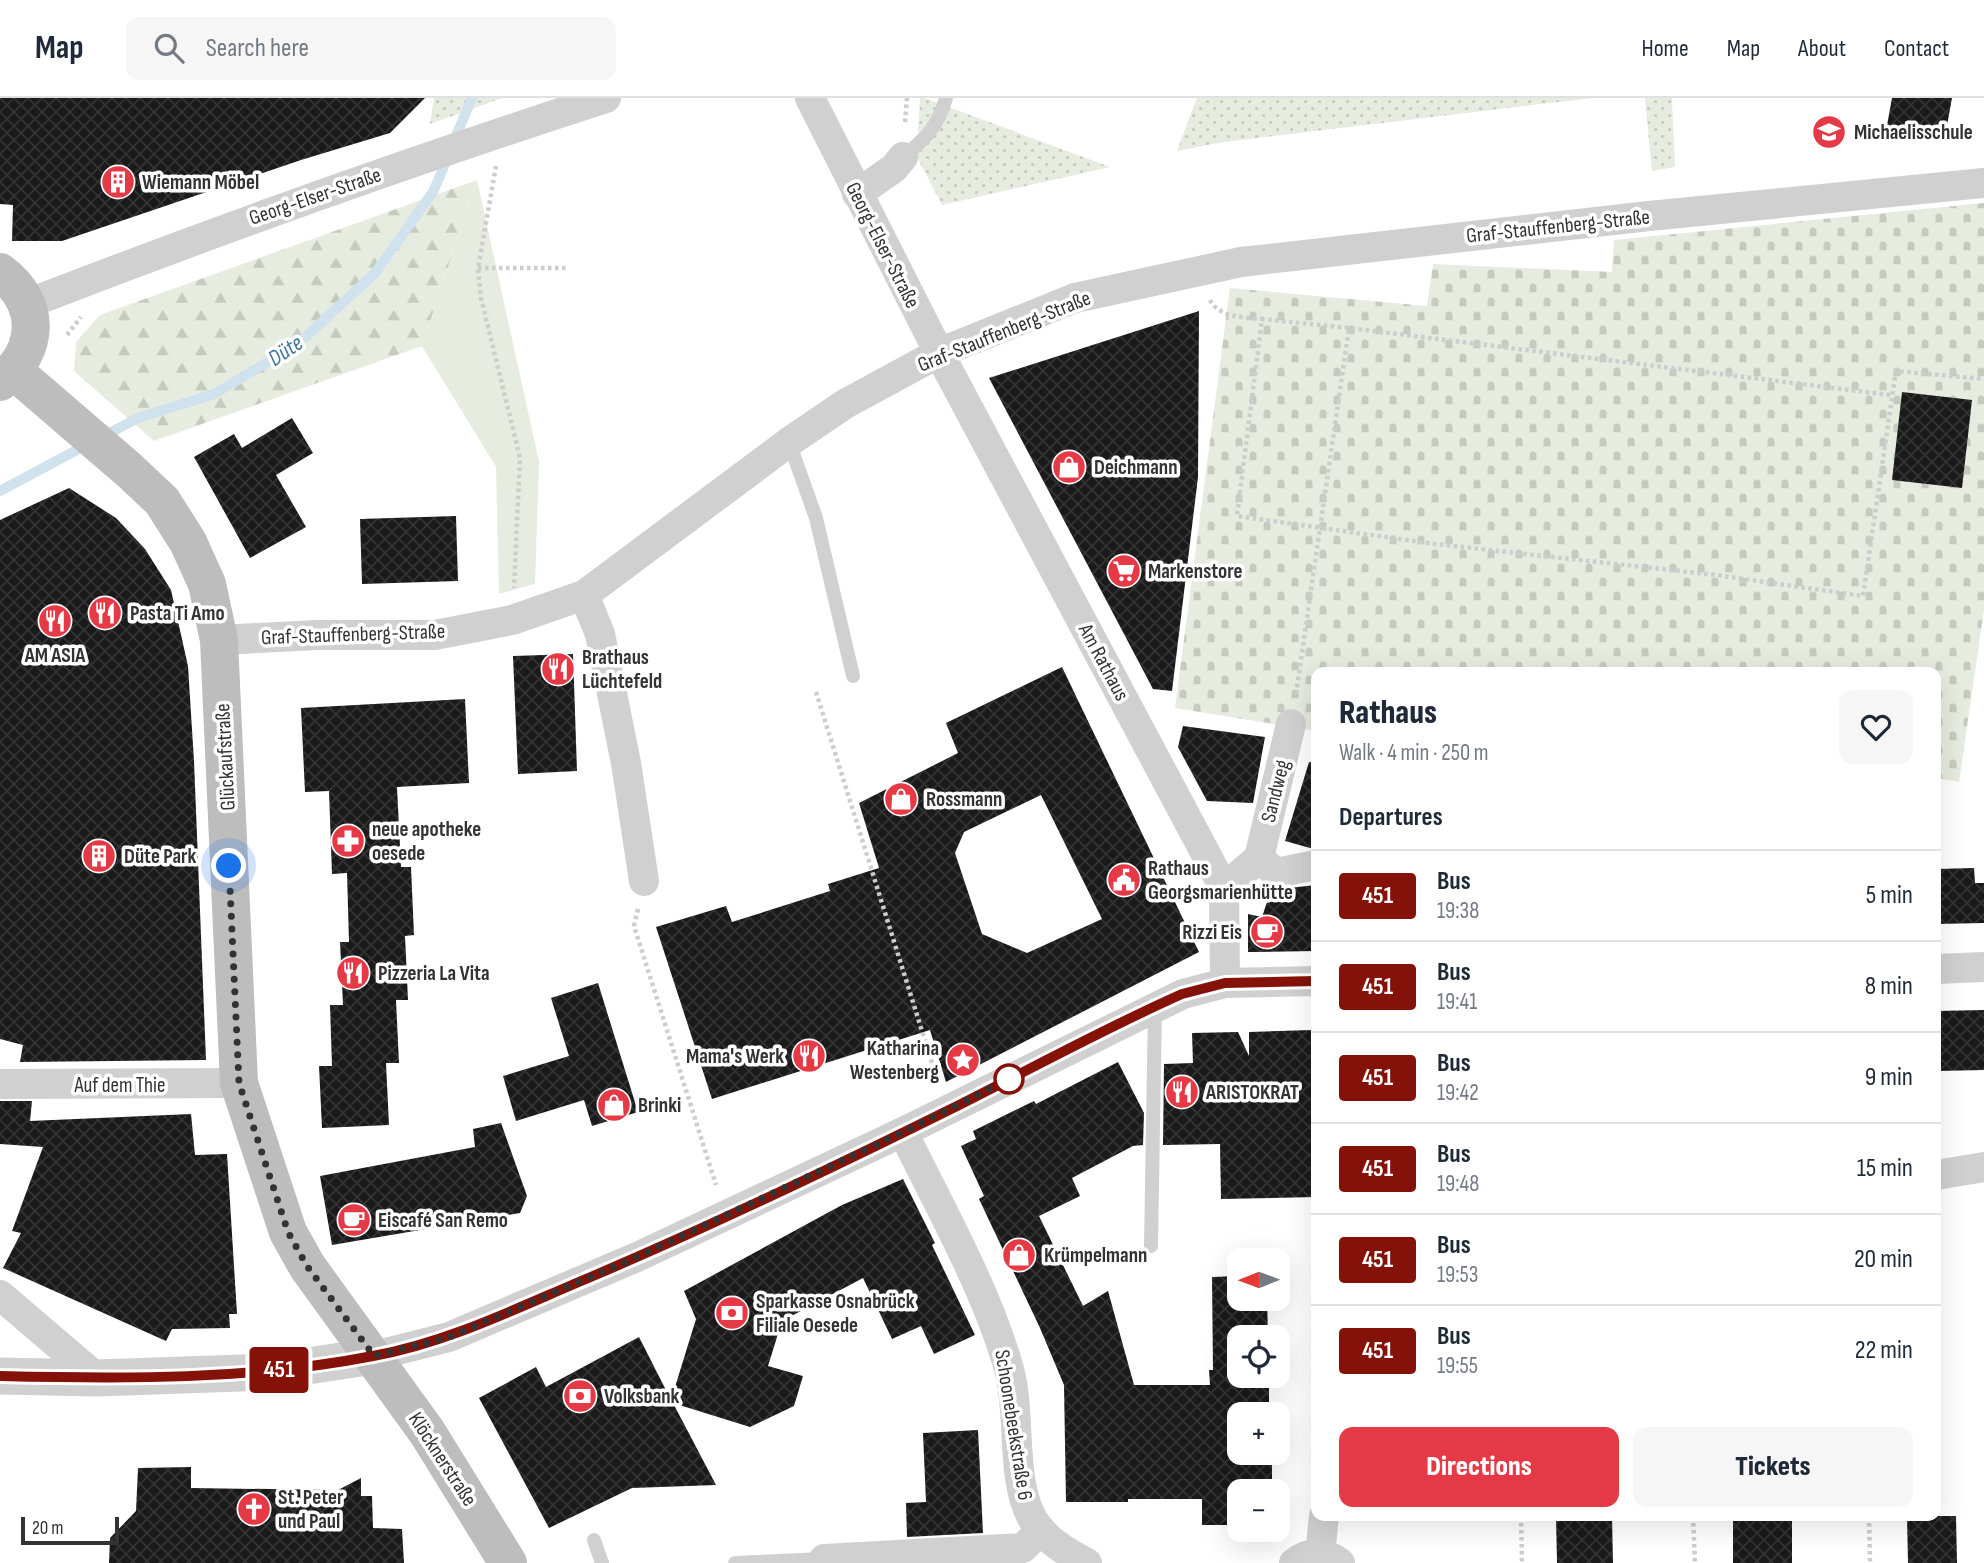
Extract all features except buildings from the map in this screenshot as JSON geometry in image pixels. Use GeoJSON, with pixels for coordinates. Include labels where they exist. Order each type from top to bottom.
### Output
{"type":"FeatureCollection","features":[{"type":"Feature","properties":{"kind":"main road"},"geometry":{"type":"LineString","coordinates":[[0,272],[17,286],[27,304],[31,322],[25,356],[7,377]]}},
{"type":"Feature","properties":{"kind":"main road","name":"Glückaufstraße"},"geometry":{"type":"LineString","coordinates":[[7,377],[66,416],[162,501],[188,542],[207,584],[219,640],[239,1083],[288,1232],[307,1266],[374,1356]]}},
{"type":"Feature","properties":{"kind":"main road","name":"Klöcknerstraße"},"geometry":{"type":"LineString","coordinates":[[374,1356],[427,1432],[508,1563]]}},
{"type":"Feature","properties":{"kind":"street","name":"Georg-Elser-Straße"},"geometry":{"type":"LineString","coordinates":[[27,304],[185,242],[503,131],[607,98]]}},
{"type":"Feature","properties":{"kind":"street","name":"Georg-Elser-Straße"},"geometry":{"type":"LineString","coordinates":[[810,98],[939,354]]}},
{"type":"Feature","properties":{"kind":"street"},"geometry":{"type":"LineString","coordinates":[[857,194],[894,168],[903,157]]}},
{"type":"Feature","properties":{"kind":"street","name":"Graf-Stauffenberg-Straße"},"geometry":{"type":"LineString","coordinates":[[219,640],[317,635],[435,635],[512,620],[584,594],[789,442],[845,404],[939,354],[1075,298],[1241,262],[1649,216],[1984,183]]}},
{"type":"Feature","properties":{"kind":"street","name":"Am Rathaus"},"geometry":{"type":"LineString","coordinates":[[939,354],[1224,888],[1225,983]]}},
{"type":"Feature","properties":{"kind":"street"},"geometry":{"type":"LineString","coordinates":[[584,594],[600,634],[626,763],[644,881]]}},
{"type":"Feature","properties":{"kind":"street","name":"Sandweg"},"geometry":{"type":"LineString","coordinates":[[1259,859],[1291,724]]}},
{"type":"Feature","properties":{"kind":"street"},"geometry":{"type":"LineString","coordinates":[[1224,888],[1259,859],[1276,873],[1311,866]]}},
{"type":"Feature","properties":{"kind":"street"},"geometry":{"type":"LineString","coordinates":[[1941,969],[1984,967]]}},
{"type":"Feature","properties":{"kind":"street"},"geometry":{"type":"LineString","coordinates":[[0,1376],[97,1378],[268,1372],[374,1356],[449,1337],[726,1216],[951,1109],[1182,994],[1225,983],[1311,981]]}},
{"type":"Feature","properties":{"kind":"street","name":"Auf dem Thie"},"geometry":{"type":"LineString","coordinates":[[0,1084],[239,1083]]}},
{"type":"Feature","properties":{"kind":"street","name":"Schoonebeekstraße 6"},"geometry":{"type":"LineString","coordinates":[[903,1132],[996,1324],[1010,1374],[1024,1498],[1032,1518],[1060,1551]]}},
{"type":"Feature","properties":{"kind":"street"},"geometry":{"type":"LineString","coordinates":[[1941,1174],[1984,1167]]}},
{"type":"Feature","properties":{"kind":"street"},"geometry":{"type":"LineString","coordinates":[[0,1295],[97,1378]]}},
{"type":"Feature","properties":{"kind":"street"},"geometry":{"type":"LineString","coordinates":[[1318,1560],[1323,1521]]}},
{"type":"Feature","properties":{"kind":"street"},"geometry":{"type":"LineString","coordinates":[[824,1559],[1023,1548],[1060,1551]]}},
{"type":"Feature","properties":{"kind":"lane"},"geometry":{"type":"LineString","coordinates":[[903,157],[926,138],[941,118],[946,98]]}},
{"type":"Feature","properties":{"kind":"lane"},"geometry":{"type":"LineString","coordinates":[[789,442],[816,518],[853,676]]}},
{"type":"Feature","properties":{"kind":"lane"},"geometry":{"type":"LineString","coordinates":[[1151,1246],[1155,1006]]}},
{"type":"Feature","properties":{"kind":"lane"},"geometry":{"type":"LineString","coordinates":[[594,1540],[603,1563]]}},
{"type":"Feature","properties":{"kind":"lane"},"geometry":{"type":"LineString","coordinates":[[735,1563],[824,1559]]}},
{"type":"Feature","properties":{"kind":"path"},"geometry":{"type":"LineString","coordinates":[[503,131],[478,268],[481,298],[520,458],[512,620]]}},
{"type":"Feature","properties":{"kind":"path"},"geometry":{"type":"LineString","coordinates":[[478,268],[568,268]]}},
{"type":"Feature","properties":{"kind":"path"},"geometry":{"type":"LineString","coordinates":[[64,339],[83,315]]}},
{"type":"Feature","properties":{"kind":"path"},"geometry":{"type":"LineString","coordinates":[[1226,315],[1891,395]]}},
{"type":"Feature","properties":{"kind":"path"},"geometry":{"type":"LineString","coordinates":[[1262,319],[1237,516],[1435,544],[1716,575],[1863,596],[1895,370],[1984,379]]}},
{"type":"Feature","properties":{"kind":"path"},"geometry":{"type":"LineString","coordinates":[[1291,724],[1349,328]]}},
{"type":"Feature","properties":{"kind":"path"},"geometry":{"type":"LineString","coordinates":[[817,692],[940,1087],[951,1109]]}},
{"type":"Feature","properties":{"kind":"path"},"geometry":{"type":"LineString","coordinates":[[644,881],[634,926],[726,1216]]}},
{"type":"Feature","properties":{"kind":"path"},"geometry":{"type":"LineString","coordinates":[[1521,1521],[1522,1563]]}},
{"type":"Feature","properties":{"kind":"path"},"geometry":{"type":"LineString","coordinates":[[1693,1521],[1695,1563]]}},
{"type":"Feature","properties":{"kind":"path"},"geometry":{"type":"LineString","coordinates":[[1869,1521],[1870,1563]]}},
{"type":"Feature","properties":{"kind":"green space"},"geometry":{"type":"Polygon","coordinates":[[[434,98],[502,98],[430,124],[434,98]]]}},
{"type":"Feature","properties":{"kind":"green space"},"geometry":{"type":"Polygon","coordinates":[[[920,98],[1110,167],[942,205],[917,157],[920,98]]]}},
{"type":"Feature","properties":{"kind":"green space"},"geometry":{"type":"Polygon","coordinates":[[[1197,98],[1592,98],[1223,142],[1177,151],[1197,98]]]}},
{"type":"Feature","properties":{"kind":"green space"},"geometry":{"type":"Polygon","coordinates":[[[1645,98],[1672,98],[1675,167],[1652,171],[1645,98]]]}},
{"type":"Feature","properties":{"kind":"green space"},"geometry":{"type":"Polygon","coordinates":[[[477,180],[422,346],[154,441],[74,371],[76,342],[100,315],[477,180]]]}},
{"type":"Feature","properties":{"kind":"green space"},"geometry":{"type":"Polygon","coordinates":[[[477,180],[539,462],[535,584],[499,594],[496,467],[422,346],[477,180]]]}},
{"type":"Feature","properties":{"kind":"green space"},"geometry":{"type":"Polygon","coordinates":[[[1984,203],[1984,609],[1959,782],[1941,779],[1941,667],[1311,667],[1311,730],[1175,708],[1230,288],[1427,306],[1433,264],[1612,272],[1614,240],[1984,203]]]}},
{"type":"Feature","properties":{"kind":"waterway","name":"Düte"},"geometry":{"type":"LineString","coordinates":[[453,143],[472,98]]}},
{"type":"Feature","properties":{"kind":"waterway","name":"Düte"},"geometry":{"type":"LineString","coordinates":[[102,437],[138,418],[214,394],[298,344],[375,273],[433,192],[448,157]]}},
{"type":"Feature","properties":{"kind":"waterway","name":"Düte"},"geometry":{"type":"LineString","coordinates":[[0,491],[88,444]]}},
{"type":"Feature","properties":{"kind":"bus line","name":"451"},"geometry":{"type":"LineString","coordinates":[[0,1376],[97,1378],[268,1372],[374,1356],[449,1337],[726,1216],[1182,994],[1225,983],[1311,981]]}},
{"type":"Feature","properties":{"kind":"place","name":"Michaelisschule"},"geometry":{"type":"Point","coordinates":[1829,132]}},
{"type":"Feature","properties":{"kind":"place","name":"Wiemann Möbel"},"geometry":{"type":"Point","coordinates":[118,182]}},
{"type":"Feature","properties":{"kind":"place","name":"Deichmann"},"geometry":{"type":"Point","coordinates":[1069,467]}},
{"type":"Feature","properties":{"kind":"place","name":"Markenstore"},"geometry":{"type":"Point","coordinates":[1124,571]}},
{"type":"Feature","properties":{"kind":"place","name":"Pasta Ti Amo"},"geometry":{"type":"Point","coordinates":[105,613]}},
{"type":"Feature","properties":{"kind":"place","name":"AM ASIA"},"geometry":{"type":"Point","coordinates":[55,621]}},
{"type":"Feature","properties":{"kind":"place","name":"Brathaus Lüchtefeld"},"geometry":{"type":"Point","coordinates":[558,669]}},
{"type":"Feature","properties":{"kind":"place","name":"Rossmann"},"geometry":{"type":"Point","coordinates":[901,799]}},
{"type":"Feature","properties":{"kind":"place","name":"neue apotheke oesede"},"geometry":{"type":"Point","coordinates":[348,841]}},
{"type":"Feature","properties":{"kind":"place","name":"Düte Park"},"geometry":{"type":"Point","coordinates":[99,856]}},
{"type":"Feature","properties":{"kind":"place","name":"Rathaus Georgsmarienhütte"},"geometry":{"type":"Point","coordinates":[1124,880]}},
{"type":"Feature","properties":{"kind":"place","name":"Rizzi Eis"},"geometry":{"type":"Point","coordinates":[1267,932]}},
{"type":"Feature","properties":{"kind":"place","name":"Pizzeria La Vita"},"geometry":{"type":"Point","coordinates":[353,973]}},
{"type":"Feature","properties":{"kind":"place","name":"Mama's Werk"},"geometry":{"type":"Point","coordinates":[809,1056]}},
{"type":"Feature","properties":{"kind":"place","name":"Katharina Westenberg"},"geometry":{"type":"Point","coordinates":[963,1060]}},
{"type":"Feature","properties":{"kind":"place","name":"ARISTOKRAT"},"geometry":{"type":"Point","coordinates":[1182,1092]}},
{"type":"Feature","properties":{"kind":"place","name":"Brinki"},"geometry":{"type":"Point","coordinates":[614,1105]}},
{"type":"Feature","properties":{"kind":"place","name":"Eiscafé San Remo"},"geometry":{"type":"Point","coordinates":[354,1220]}},
{"type":"Feature","properties":{"kind":"place","name":"Krümpelmann"},"geometry":{"type":"Point","coordinates":[1019,1255]}},
{"type":"Feature","properties":{"kind":"place","name":"Sparkasse Osnabrück Filiale Oesede"},"geometry":{"type":"Point","coordinates":[732,1313]}},
{"type":"Feature","properties":{"kind":"place","name":"Volksbank"},"geometry":{"type":"Point","coordinates":[580,1396]}},
{"type":"Feature","properties":{"kind":"place","name":"St. Peter und Paul"},"geometry":{"type":"Point","coordinates":[254,1509]}},
{"type":"Feature","properties":{"kind":"route"},"geometry":{"type":"LineString","coordinates":[[229,866],[239,1083],[288,1232],[307,1266],[374,1356],[449,1337],[637,1257],[1009,1079]]}}]}
